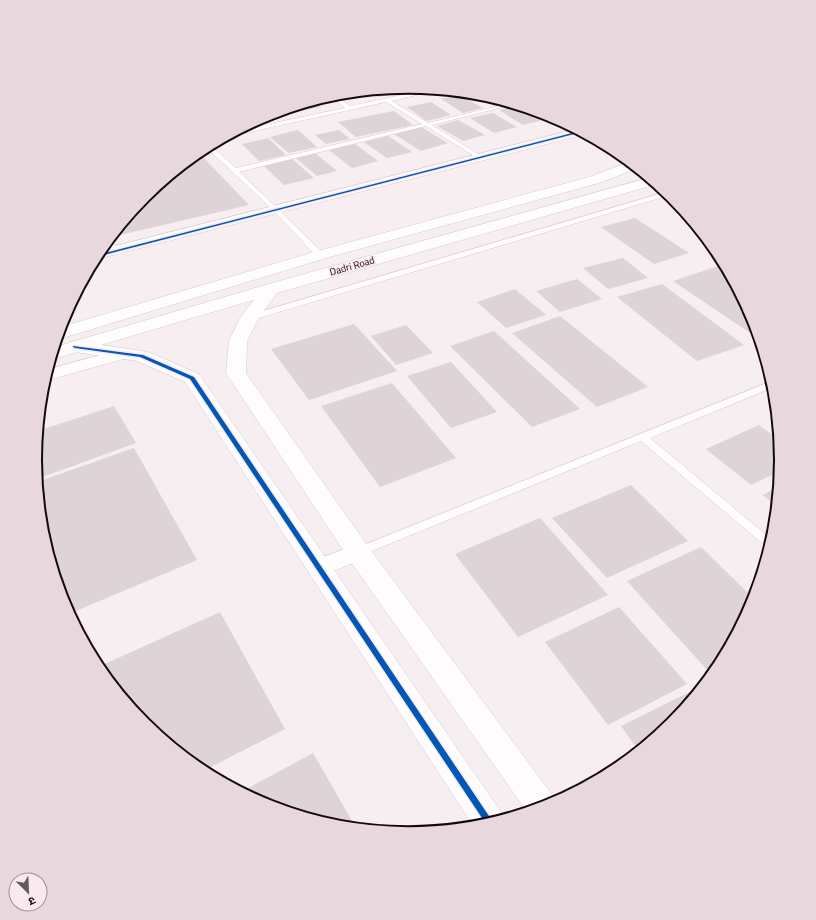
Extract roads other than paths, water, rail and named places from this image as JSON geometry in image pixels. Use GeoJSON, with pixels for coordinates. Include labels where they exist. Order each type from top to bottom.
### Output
{"type":"FeatureCollection","features":[{"type":"Feature","properties":{"kind":"street"},"geometry":{"type":"LineString","coordinates":[[477,156],[566,130]]}},
{"type":"Feature","properties":{"kind":"street"},"geometry":{"type":"LineString","coordinates":[[112,245],[573,134]]}},
{"type":"Feature","properties":{"kind":"street","name":"Dadri Road"},"geometry":{"type":"LineString","coordinates":[[62,344],[320,255],[594,180],[627,167]]}},
{"type":"Feature","properties":{"kind":"street","name":"Dadri Road"},"geometry":{"type":"LineString","coordinates":[[62,344],[271,289],[646,183]]}},
{"type":"Feature","properties":{"kind":"street"},"geometry":{"type":"LineString","coordinates":[[271,289],[249,318],[238,341],[236,373],[358,552],[538,802]]}},
{"type":"Feature","properties":{"kind":"street"},"geometry":{"type":"LineString","coordinates":[[62,344],[141,356],[192,378],[486,817]]}},
{"type":"Feature","properties":{"kind":"street"},"geometry":{"type":"LineString","coordinates":[[52,374],[121,354]]}},
{"type":"Feature","properties":{"kind":"street"},"geometry":{"type":"LineString","coordinates":[[318,568],[358,552]]}},
{"type":"Feature","properties":{"kind":"lane"},"geometry":{"type":"LineString","coordinates":[[252,129],[414,94]]}},
{"type":"Feature","properties":{"kind":"lane"},"geometry":{"type":"LineString","coordinates":[[387,100],[477,156]]}},
{"type":"Feature","properties":{"kind":"lane"},"geometry":{"type":"LineString","coordinates":[[339,101],[349,108]]}},
{"type":"Feature","properties":{"kind":"lane"},"geometry":{"type":"LineString","coordinates":[[233,171],[503,106]]}},
{"type":"Feature","properties":{"kind":"lane"},"geometry":{"type":"LineString","coordinates":[[213,151],[273,207],[320,255]]}},
{"type":"Feature","properties":{"kind":"lane"},"geometry":{"type":"LineString","coordinates":[[249,318],[661,195]]}},
{"type":"Feature","properties":{"kind":"lane"},"geometry":{"type":"LineString","coordinates":[[358,552],[767,387]]}},
{"type":"Feature","properties":{"kind":"lane"},"geometry":{"type":"LineString","coordinates":[[643,437],[765,541]]}}]}
